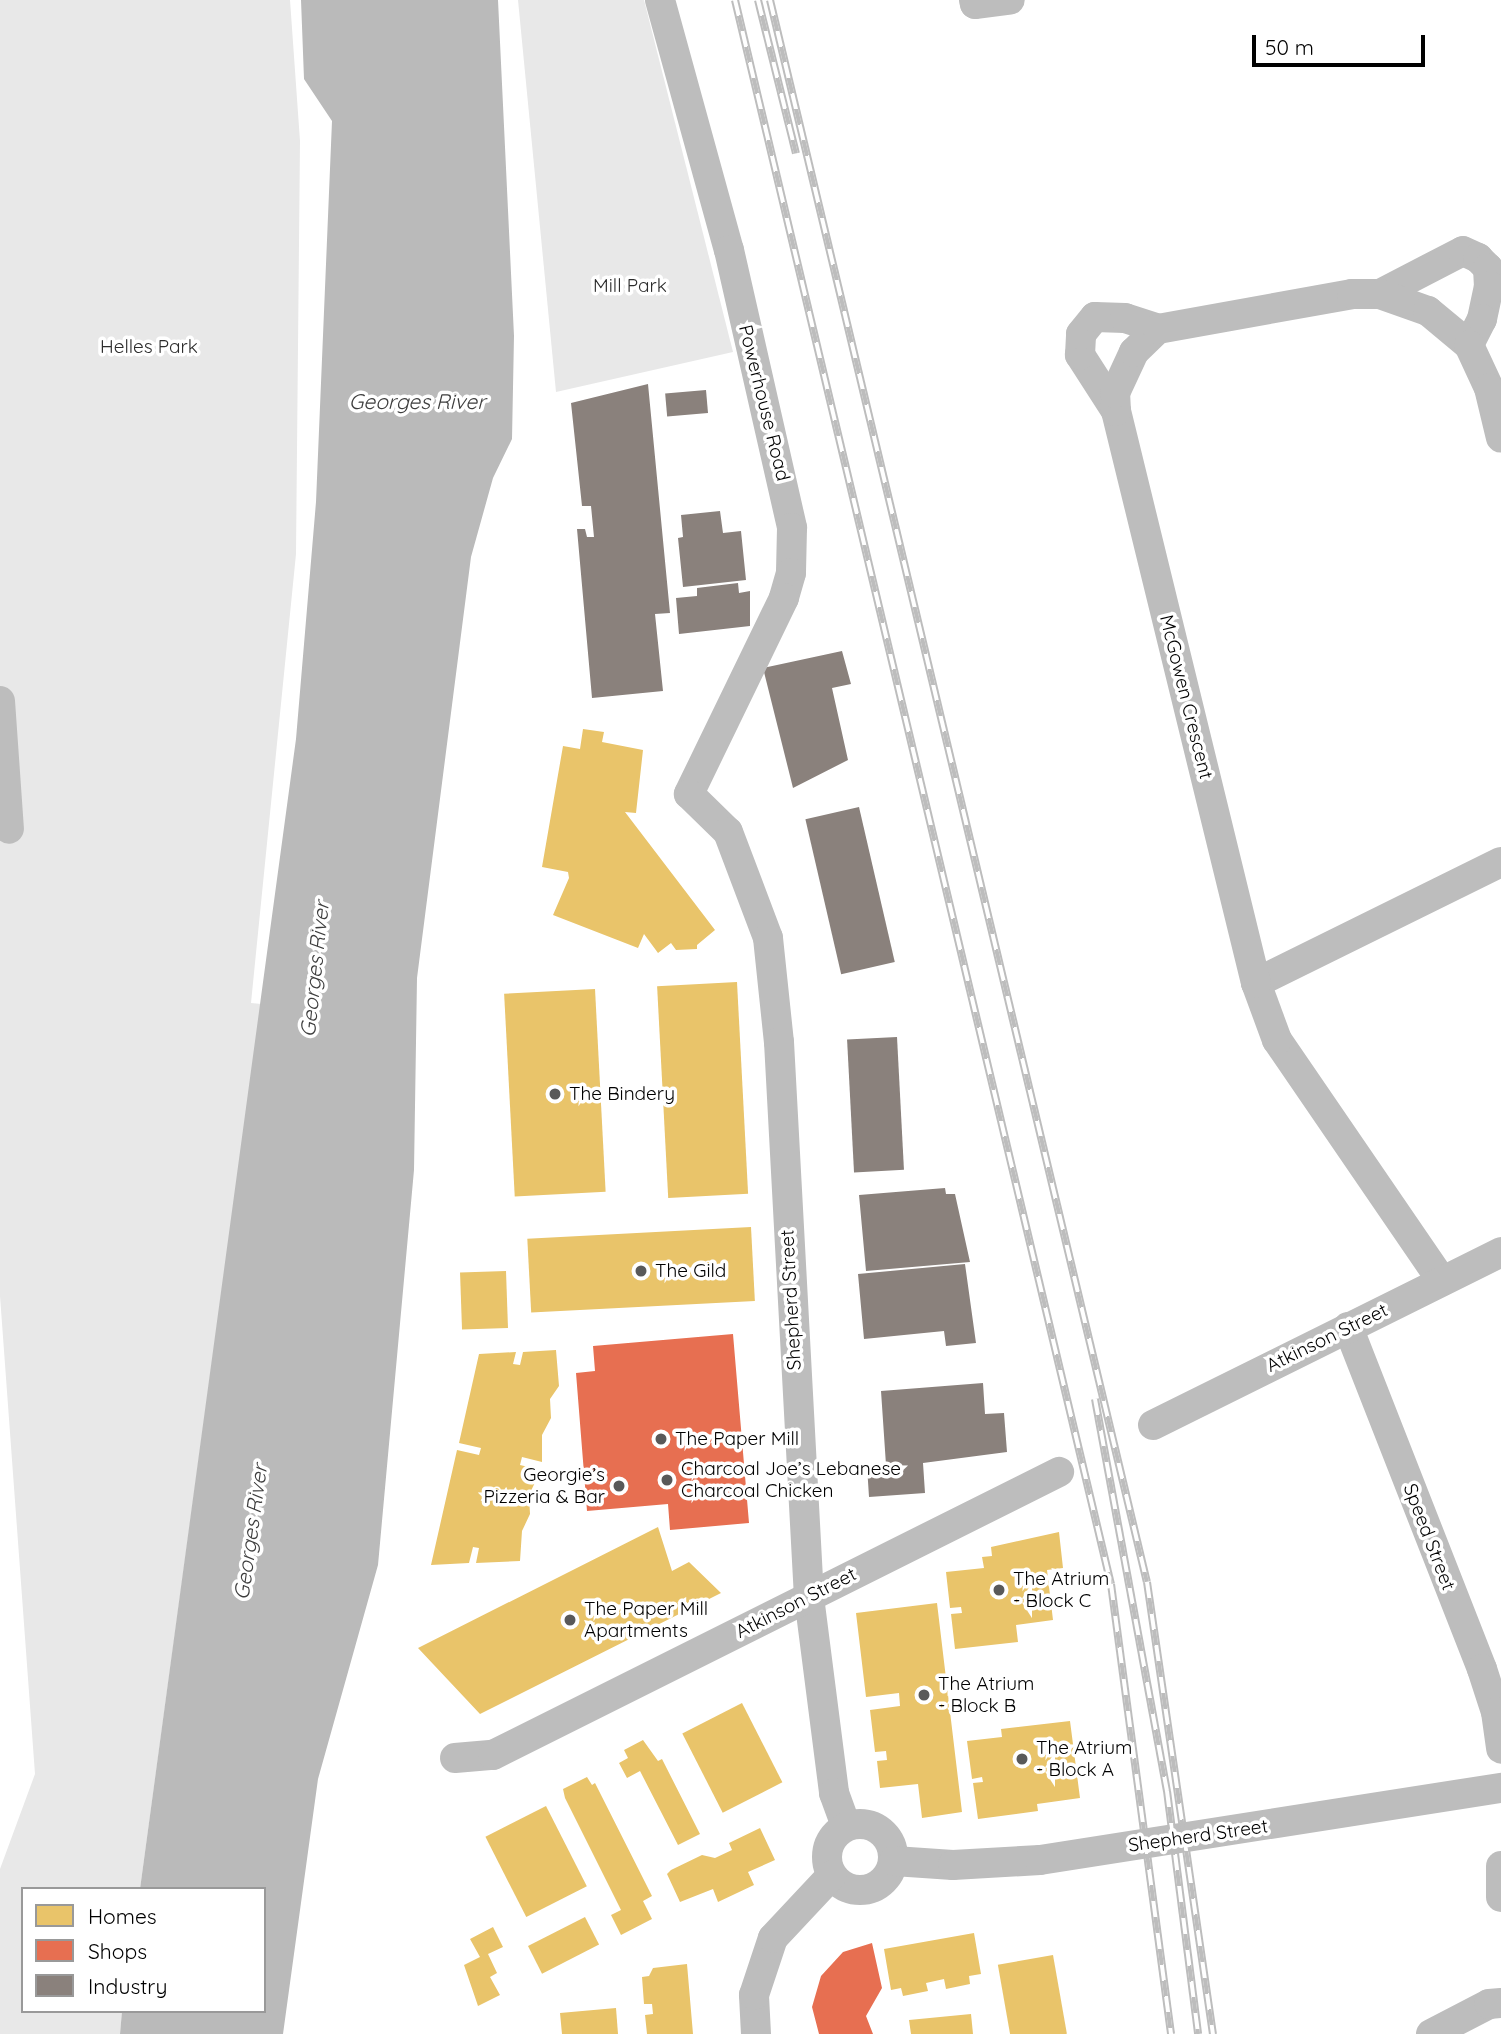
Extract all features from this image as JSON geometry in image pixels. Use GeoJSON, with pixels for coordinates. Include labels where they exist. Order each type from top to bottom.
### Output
{"type":"FeatureCollection","features":[{"type":"Feature","properties":{"kind":"street","name":"Powerhouse Road"},"geometry":{"type":"LineString","coordinates":[[660,0],[729,250],[792,528],[791,573],[773,624],[689,794]]}},
{"type":"Feature","properties":{"kind":"street"},"geometry":{"type":"LineString","coordinates":[[974,0],[975,4],[1010,0]]}},
{"type":"Feature","properties":{"kind":"street","name":"McGowen Crescent"},"geometry":{"type":"LineString","coordinates":[[1380,294],[1463,251],[1478,258],[1488,268],[1489,285],[1482,318],[1469,345]]}},
{"type":"Feature","properties":{"kind":"street","name":"McGowen Crescent"},"geometry":{"type":"LineString","coordinates":[[1116,411],[1080,355],[1081,334],[1095,317],[1125,318],[1158,329],[1352,294],[1380,294],[1429,311],[1469,345],[1489,388],[1501,438]]}},
{"type":"Feature","properties":{"kind":"street","name":"McGowen Crescent"},"geometry":{"type":"LineString","coordinates":[[1158,329],[1123,371],[1115,393],[1116,411],[1256,983],[1277,1041],[1442,1281]]}},
{"type":"Feature","properties":{"kind":"street"},"geometry":{"type":"LineString","coordinates":[[0,701],[9,829]]}},
{"type":"Feature","properties":{"kind":"street","name":"Shepherd Street"},"geometry":{"type":"LineString","coordinates":[[689,794],[728,832],[768,938],[779,1042],[809,1597],[834,1793],[846,1826]]}},
{"type":"Feature","properties":{"kind":"street"},"geometry":{"type":"LineString","coordinates":[[1256,983],[1501,862]]}},
{"type":"Feature","properties":{"kind":"street","name":"Atkinson Street"},"geometry":{"type":"LineString","coordinates":[[1153,1425],[1501,1252]]}},
{"type":"Feature","properties":{"kind":"street","name":"Speed Street"},"geometry":{"type":"LineString","coordinates":[[1348,1327],[1482,1669],[1496,1712],[1501,1749]]}},
{"type":"Feature","properties":{"kind":"street","name":"Atkinson Street"},"geometry":{"type":"LineString","coordinates":[[455,1758],[493,1755],[1059,1472]]}},
{"type":"Feature","properties":{"kind":"street","name":"Shepherd Street"},"geometry":{"type":"LineString","coordinates":[[894,1861],[953,1865],[1040,1860],[1501,1788]]}},
{"type":"Feature","properties":{"kind":"street"},"geometry":{"type":"LineString","coordinates":[[846,1826],[876,1827],[890,1841],[894,1861],[885,1880],[867,1890],[847,1888],[832,1875],[827,1864],[830,1842],[846,1826]]}},
{"type":"Feature","properties":{"kind":"street"},"geometry":{"type":"LineString","coordinates":[[1501,1866],[1501,1897]]}},
{"type":"Feature","properties":{"kind":"street"},"geometry":{"type":"LineString","coordinates":[[756,2034],[754,1995],[773,1938],[832,1875]]}},
{"type":"Feature","properties":{"kind":"street"},"geometry":{"type":"LineString","coordinates":[[1431,2034],[1489,2004],[1501,2003]]}},
{"type":"Feature","properties":{"kind":"green space","name":"Helles Park"},"geometry":{"type":"Polygon","coordinates":[[[0,0],[290,0],[300,141],[296,554],[251,1003],[261,1004],[140,1887],[21,1887],[21,2013],[122,2013],[120,2034],[0,2034],[0,1869],[35,1774],[0,1296],[0,0]]]}},
{"type":"Feature","properties":{"kind":"green space","name":"Mill Park"},"geometry":{"type":"Polygon","coordinates":[[[518,0],[644,0],[733,352],[556,392],[518,0]]]}},
{"type":"Feature","properties":{"kind":"water","name":"Georges River"},"geometry":{"type":"Polygon","coordinates":[[[301,0],[498,0],[514,336],[512,439],[493,478],[471,557],[417,978],[414,1170],[378,1565],[318,1779],[283,2034],[120,2034],[122,2013],[266,2013],[266,1887],[140,1887],[296,739],[316,502],[332,121],[304,79],[301,0]]]}},
{"type":"Feature","properties":{"kind":"building: Homes"},"geometry":{"type":"Polygon","coordinates":[[[583,729],[604,732],[602,742],[643,750],[636,813],[625,812],[715,930],[697,945],[697,949],[676,950],[671,943],[658,953],[644,934],[638,948],[553,915],[569,878],[568,872],[542,867],[563,746],[580,749],[583,729]]]}},
{"type":"Feature","properties":{"kind":"building: Homes"},"geometry":{"type":"Polygon","coordinates":[[[737,982],[748,1194],[668,1198],[657,986],[737,982]]]}},
{"type":"Feature","properties":{"kind":"building: Homes","name":"The Bindery"},"geometry":{"type":"Polygon","coordinates":[[[595,989],[606,1192],[515,1196],[504,994],[595,989]]]}},
{"type":"Feature","properties":{"kind":"building: Homes","name":"The Gild"},"geometry":{"type":"Polygon","coordinates":[[[751,1227],[755,1301],[531,1313],[527,1239],[751,1227]]]}},
{"type":"Feature","properties":{"kind":"building: Homes"},"geometry":{"type":"Polygon","coordinates":[[[506,1271],[508,1328],[462,1330],[460,1273],[506,1271]]]}},
{"type":"Feature","properties":{"kind":"building: Homes"},"geometry":{"type":"Polygon","coordinates":[[[556,1350],[559,1386],[550,1399],[551,1418],[542,1435],[542,1462],[522,1457],[520,1465],[541,1470],[529,1495],[530,1514],[522,1531],[520,1561],[476,1563],[479,1548],[473,1547],[469,1563],[431,1565],[457,1450],[479,1455],[481,1448],[459,1443],[479,1354],[516,1352],[513,1364],[520,1365],[523,1352],[556,1350]]]}},
{"type":"Feature","properties":{"kind":"building: Homes","name":"The Paper Mill Apartments"},"geometry":{"type":"Polygon","coordinates":[[[658,1527],[672,1571],[689,1562],[721,1593],[480,1714],[418,1648],[658,1527]]]}},
{"type":"Feature","properties":{"kind":"building: Homes","name":"The Atrium - Block C"},"geometry":{"type":"Polygon","coordinates":[[[1059,1532],[1063,1568],[1047,1570],[1053,1620],[1016,1625],[1018,1642],[955,1649],[951,1614],[962,1613],[961,1607],[950,1608],[946,1572],[984,1568],[982,1557],[992,1556],[991,1547],[1059,1532]]]}},
{"type":"Feature","properties":{"kind":"building: Homes","name":"The Atrium - Block B"},"geometry":{"type":"Polygon","coordinates":[[[937,1603],[962,1812],[922,1818],[918,1784],[880,1788],[877,1761],[887,1760],[886,1751],[875,1752],[870,1710],[900,1706],[899,1693],[866,1697],[856,1613],[937,1603]]]}},
{"type":"Feature","properties":{"kind":"building: Homes"},"geometry":{"type":"Polygon","coordinates":[[[742,1703],[782,1782],[723,1813],[682,1733],[742,1703]]]}},
{"type":"Feature","properties":{"kind":"building: Homes","name":"The Atrium - Block A"},"geometry":{"type":"Polygon","coordinates":[[[1070,1721],[1080,1798],[1037,1804],[1038,1811],[978,1819],[973,1783],[983,1782],[982,1777],[972,1779],[967,1741],[1002,1737],[1001,1729],[1070,1721]]]}},
{"type":"Feature","properties":{"kind":"building: Homes"},"geometry":{"type":"Polygon","coordinates":[[[643,1740],[658,1761],[662,1759],[700,1834],[678,1845],[640,1771],[627,1778],[619,1763],[628,1758],[624,1750],[643,1740]]]}},
{"type":"Feature","properties":{"kind":"building: Homes"},"geometry":{"type":"Polygon","coordinates":[[[587,1777],[592,1785],[595,1783],[652,1896],[643,1901],[652,1919],[621,1935],[611,1915],[621,1910],[563,1789],[587,1777]]]}},
{"type":"Feature","properties":{"kind":"building: Homes"},"geometry":{"type":"Polygon","coordinates":[[[546,1806],[587,1886],[526,1917],[485,1837],[546,1806]]]}},
{"type":"Feature","properties":{"kind":"building: Homes"},"geometry":{"type":"Polygon","coordinates":[[[760,1828],[775,1860],[748,1872],[754,1885],[718,1902],[713,1889],[680,1902],[667,1874],[671,1870],[702,1855],[715,1858],[732,1850],[729,1843],[760,1828]]]}},
{"type":"Feature","properties":{"kind":"building: Homes"},"geometry":{"type":"Polygon","coordinates":[[[585,1917],[599,1945],[542,1974],[528,1946],[585,1917]]]}},
{"type":"Feature","properties":{"kind":"building: Homes"},"geometry":{"type":"Polygon","coordinates":[[[493,1927],[503,1947],[488,1954],[497,1973],[490,1977],[500,1995],[478,2006],[464,1965],[480,1957],[470,1939],[493,1927]]]}},
{"type":"Feature","properties":{"kind":"building: Homes"},"geometry":{"type":"Polygon","coordinates":[[[974,1933],[981,1974],[969,1976],[970,1984],[946,1989],[944,1979],[926,1983],[928,1991],[903,1996],[901,1988],[891,1990],[884,1949],[974,1933]]]}},
{"type":"Feature","properties":{"kind":"building: Homes"},"geometry":{"type":"Polygon","coordinates":[[[1053,1955],[1067,2034],[1010,2034],[998,1965],[1053,1955]]]}},
{"type":"Feature","properties":{"kind":"building: Homes"},"geometry":{"type":"Polygon","coordinates":[[[687,1964],[693,2034],[647,2034],[645,2015],[653,2014],[652,2004],[644,2004],[642,1977],[649,1976],[653,1968],[687,1964]]]}},
{"type":"Feature","properties":{"kind":"building: Homes"},"geometry":{"type":"Polygon","coordinates":[[[616,2008],[618,2034],[562,2034],[560,2013],[616,2008]]]}},
{"type":"Feature","properties":{"kind":"building: Homes"},"geometry":{"type":"Polygon","coordinates":[[[971,2014],[973,2034],[911,2034],[909,2020],[971,2014]]]}},
{"type":"Feature","properties":{"kind":"building: Shops","name":"The Paper Mill"},"geometry":{"type":"Polygon","coordinates":[[[733,1334],[749,1523],[670,1530],[668,1504],[587,1511],[576,1373],[595,1371],[593,1346],[733,1334]]]}},
{"type":"Feature","properties":{"kind":"building: Shops"},"geometry":{"type":"Polygon","coordinates":[[[872,1943],[882,1988],[866,2016],[873,2034],[819,2034],[812,2007],[821,1976],[843,1952],[872,1943]]]}},
{"type":"Feature","properties":{"kind":"building: Industry"},"geometry":{"type":"Polygon","coordinates":[[[648,384],[670,613],[655,614],[663,691],[592,698],[577,529],[585,529],[587,537],[594,537],[591,506],[582,506],[571,403],[648,384]]]}},
{"type":"Feature","properties":{"kind":"building: Industry"},"geometry":{"type":"Polygon","coordinates":[[[706,390],[708,413],[667,416],[665,394],[706,390]]]}},
{"type":"Feature","properties":{"kind":"building: Industry"},"geometry":{"type":"Polygon","coordinates":[[[720,511],[723,533],[741,531],[746,580],[683,587],[678,538],[683,537],[681,515],[720,511]]]}},
{"type":"Feature","properties":{"kind":"building: Industry"},"geometry":{"type":"Polygon","coordinates":[[[738,583],[739,593],[750,591],[750,626],[679,634],[676,598],[697,596],[697,588],[738,583]]]}},
{"type":"Feature","properties":{"kind":"building: Industry"},"geometry":{"type":"Polygon","coordinates":[[[842,651],[851,684],[832,688],[848,760],[793,788],[763,668],[842,651]]]}},
{"type":"Feature","properties":{"kind":"building: Industry"},"geometry":{"type":"Polygon","coordinates":[[[859,807],[895,962],[841,974],[805,819],[859,807]]]}},
{"type":"Feature","properties":{"kind":"building: Industry"},"geometry":{"type":"Polygon","coordinates":[[[897,1037],[904,1170],[854,1172],[847,1040],[897,1037]]]}},
{"type":"Feature","properties":{"kind":"building: Industry"},"geometry":{"type":"Polygon","coordinates":[[[945,1188],[946,1194],[955,1194],[970,1262],[866,1271],[859,1195],[945,1188]]]}},
{"type":"Feature","properties":{"kind":"building: Industry"},"geometry":{"type":"Polygon","coordinates":[[[965,1264],[976,1343],[946,1346],[944,1331],[864,1339],[858,1274],[965,1264]]]}},
{"type":"Feature","properties":{"kind":"building: Industry"},"geometry":{"type":"Polygon","coordinates":[[[983,1383],[985,1414],[1004,1413],[1007,1452],[923,1463],[925,1493],[869,1497],[867,1466],[886,1465],[881,1391],[983,1383]]]}},
{"type":"Feature","properties":{"kind":"railway"},"geometry":{"type":"LineString","coordinates":[[735,0],[1111,1584],[1171,2034]]}},
{"type":"Feature","properties":{"kind":"railway"},"geometry":{"type":"LineString","coordinates":[[758,0],[796,153]]}},
{"type":"Feature","properties":{"kind":"railway"},"geometry":{"type":"LineString","coordinates":[[770,0],[1147,1582],[1213,2034]]}},
{"type":"Feature","properties":{"kind":"railway"},"geometry":{"type":"LineString","coordinates":[[1095,1399],[1167,1791],[1198,2034]]}},
{"type":"Feature","properties":{"kind":"place","name":"The Bindery"},"geometry":{"type":"Point","coordinates":[555,1094]}},
{"type":"Feature","properties":{"kind":"place","name":"The Gild"},"geometry":{"type":"Point","coordinates":[641,1271]}},
{"type":"Feature","properties":{"kind":"place","name":"The Paper Mill"},"geometry":{"type":"Point","coordinates":[661,1439]}},
{"type":"Feature","properties":{"kind":"place","name":"Charcoal Joe’s Lebanese Charcoal Chicken"},"geometry":{"type":"Point","coordinates":[667,1480]}},
{"type":"Feature","properties":{"kind":"place","name":"Georgie’s Pizzeria & Bar"},"geometry":{"type":"Point","coordinates":[619,1486]}},
{"type":"Feature","properties":{"kind":"place","name":"The Atrium - Block C"},"geometry":{"type":"Point","coordinates":[999,1590]}},
{"type":"Feature","properties":{"kind":"place","name":"The Paper Mill Apartments"},"geometry":{"type":"Point","coordinates":[570,1620]}},
{"type":"Feature","properties":{"kind":"place","name":"The Atrium - Block B"},"geometry":{"type":"Point","coordinates":[924,1695]}},
{"type":"Feature","properties":{"kind":"place","name":"The Atrium - Block A"},"geometry":{"type":"Point","coordinates":[1022,1759]}}]}
